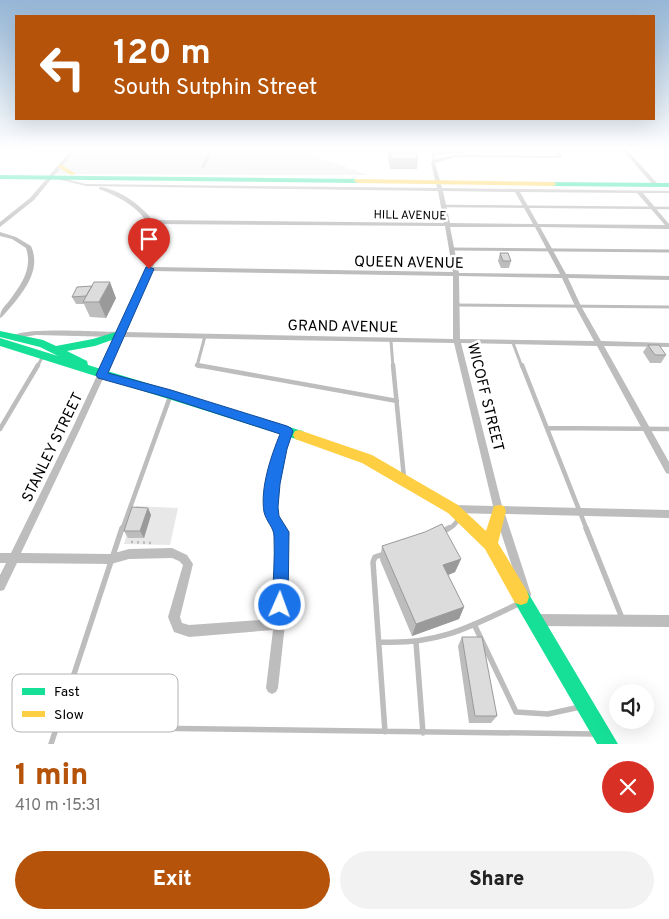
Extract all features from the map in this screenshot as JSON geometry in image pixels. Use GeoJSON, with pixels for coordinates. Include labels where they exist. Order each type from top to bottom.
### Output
{"type":"FeatureCollection","features":[{"type":"Feature","properties":{"kind":"main road"},"geometry":{"type":"LineString","coordinates":[[0,334],[35,340],[58,350],[102,375]]}},
{"type":"Feature","properties":{"kind":"main road"},"geometry":{"type":"LineString","coordinates":[[38,354],[42,350],[58,350],[95,342],[119,334]]}},
{"type":"Feature","properties":{"kind":"main road"},"geometry":{"type":"LineString","coordinates":[[0,342],[102,375],[171,394],[367,459],[404,479],[457,513],[490,544],[608,744]]}},
{"type":"Feature","properties":{"kind":"main road"},"geometry":{"type":"LineString","coordinates":[[490,544],[499,511]]}},
{"type":"Feature","properties":{"kind":"street"},"geometry":{"type":"LineString","coordinates":[[0,226],[32,199],[47,183]]}},
{"type":"Feature","properties":{"kind":"street"},"geometry":{"type":"LineString","coordinates":[[80,183],[86,185],[363,183]]}},
{"type":"Feature","properties":{"kind":"street","name":"WICOFF STREET"},"geometry":{"type":"LineString","coordinates":[[438,183],[456,275],[456,342],[499,511],[535,620]]}},
{"type":"Feature","properties":{"kind":"street"},"geometry":{"type":"LineString","coordinates":[[445,183],[517,190],[669,192]]}},
{"type":"Feature","properties":{"kind":"street"},"geometry":{"type":"LineString","coordinates":[[116,193],[124,185]]}},
{"type":"Feature","properties":{"kind":"street"},"geometry":{"type":"LineString","coordinates":[[101,188],[116,193],[137,206],[150,222]]}},
{"type":"Feature","properties":{"kind":"street"},"geometry":{"type":"LineString","coordinates":[[517,190],[564,276],[578,306],[669,470]]}},
{"type":"Feature","properties":{"kind":"street"},"geometry":{"type":"LineString","coordinates":[[639,192],[669,227]]}},
{"type":"Feature","properties":{"kind":"street","name":"HILL AVENUE"},"geometry":{"type":"LineString","coordinates":[[150,222],[669,227]]}},
{"type":"Feature","properties":{"kind":"street","name":"STANLEY STREET"},"geometry":{"type":"LineString","coordinates":[[0,586],[102,375],[149,269],[155,251],[155,237],[150,222]]}},
{"type":"Feature","properties":{"kind":"street"},"geometry":{"type":"LineString","coordinates":[[0,234],[14,238],[29,247],[32,260],[28,274],[18,292],[0,316]]}},
{"type":"Feature","properties":{"kind":"street","name":"QUEEN AVENUE"},"geometry":{"type":"LineString","coordinates":[[149,269],[669,278]]}},
{"type":"Feature","properties":{"kind":"street","name":"GRAND AVENUE"},"geometry":{"type":"LineString","coordinates":[[16,336],[36,333],[119,334],[513,344],[669,345]]}},
{"type":"Feature","properties":{"kind":"street"},"geometry":{"type":"LineString","coordinates":[[272,688],[279,624],[282,532],[272,518],[271,507],[273,484],[280,449],[287,431]]}},
{"type":"Feature","properties":{"kind":"street"},"geometry":{"type":"LineString","coordinates":[[457,513],[580,511],[669,514]]}},
{"type":"Feature","properties":{"kind":"street"},"geometry":{"type":"LineString","coordinates":[[0,558],[111,560],[130,554],[172,553],[183,558],[188,564],[174,616],[178,628],[189,631],[279,624]]}},
{"type":"Feature","properties":{"kind":"street"},"geometry":{"type":"LineString","coordinates":[[535,620],[669,621]]}},
{"type":"Feature","properties":{"kind":"lane"},"geometry":{"type":"LineString","coordinates":[[444,206],[669,208]]}},
{"type":"Feature","properties":{"kind":"lane"},"geometry":{"type":"LineString","coordinates":[[452,249],[669,251]]}},
{"type":"Feature","properties":{"kind":"lane"},"geometry":{"type":"LineString","coordinates":[[456,304],[669,307]]}},
{"type":"Feature","properties":{"kind":"lane"},"geometry":{"type":"LineString","coordinates":[[205,336],[197,366],[235,371],[397,401]]}},
{"type":"Feature","properties":{"kind":"lane"},"geometry":{"type":"LineString","coordinates":[[391,341],[404,462],[404,479]]}},
{"type":"Feature","properties":{"kind":"lane"},"geometry":{"type":"LineString","coordinates":[[513,344],[624,622]]}},
{"type":"Feature","properties":{"kind":"lane"},"geometry":{"type":"LineString","coordinates":[[0,429],[38,354]]}},
{"type":"Feature","properties":{"kind":"lane"},"geometry":{"type":"LineString","coordinates":[[75,674],[111,560],[171,394]]}},
{"type":"Feature","properties":{"kind":"lane"},"geometry":{"type":"LineString","coordinates":[[547,428],[669,429]]}},
{"type":"Feature","properties":{"kind":"lane"},"geometry":{"type":"LineString","coordinates":[[440,533],[453,526],[457,513]]}},
{"type":"Feature","properties":{"kind":"lane"},"geometry":{"type":"LineString","coordinates":[[385,732],[380,642],[373,567],[375,557],[394,550]]}},
{"type":"Feature","properties":{"kind":"lane"},"geometry":{"type":"LineString","coordinates":[[380,642],[433,640],[474,624],[524,600]]}},
{"type":"Feature","properties":{"kind":"lane"},"geometry":{"type":"LineString","coordinates":[[474,624],[516,712],[538,715],[570,711],[586,705]]}},
{"type":"Feature","properties":{"kind":"lane"},"geometry":{"type":"LineString","coordinates":[[416,642],[423,732]]}},
{"type":"Feature","properties":{"kind":"lane"},"geometry":{"type":"LineString","coordinates":[[178,729],[602,733]]}},
{"type":"Feature","properties":{"kind":"lane"},"geometry":{"type":"LineString","coordinates":[[52,744],[56,732]]}},
{"type":"Feature","properties":{"kind":"path"},"geometry":{"type":"LineString","coordinates":[[131,542],[151,542]]}},
{"type":"Feature","properties":{"kind":"shaded area"},"geometry":{"type":"Polygon","coordinates":[[[136,506],[178,508],[170,545],[124,544],[136,506]]]}},
{"type":"Feature","properties":{"kind":"building"},"geometry":{"type":"Polygon","coordinates":[[[500,253],[508,253],[511,261],[503,261],[500,253]]]}},
{"type":"Feature","properties":{"kind":"building"},"geometry":{"type":"Polygon","coordinates":[[[94,282],[110,282],[99,302],[83,302],[94,282]]]}},
{"type":"Feature","properties":{"kind":"building"},"geometry":{"type":"Polygon","coordinates":[[[92,286],[86,296],[72,297],[77,287],[92,286]]]}},
{"type":"Feature","properties":{"kind":"building"},"geometry":{"type":"Polygon","coordinates":[[[648,345],[659,345],[666,355],[655,355],[648,345]]]}},
{"type":"Feature","properties":{"kind":"building"},"geometry":{"type":"Polygon","coordinates":[[[132,507],[148,508],[140,531],[124,531],[132,507]]]}},
{"type":"Feature","properties":{"kind":"building"},"geometry":{"type":"Polygon","coordinates":[[[442,524],[461,559],[443,565],[464,607],[416,624],[382,546],[425,532],[442,524]]]}},
{"type":"Feature","properties":{"kind":"building"},"geometry":{"type":"Polygon","coordinates":[[[462,637],[482,637],[497,716],[475,716],[462,637]]]}},
{"type":"Feature","properties":{"kind":"traffic: fast"},"geometry":{"type":"LineString","coordinates":[[553,184],[669,185]]}},
{"type":"Feature","properties":{"kind":"traffic: fast"},"geometry":{"type":"LineString","coordinates":[[0,334],[43,344],[83,364]]}},
{"type":"Feature","properties":{"kind":"traffic: fast"},"geometry":{"type":"LineString","coordinates":[[55,350],[95,342],[119,334]]}},
{"type":"Feature","properties":{"kind":"traffic: fast"},"geometry":{"type":"LineString","coordinates":[[0,342],[299,435]]}},
{"type":"Feature","properties":{"kind":"traffic: fast"},"geometry":{"type":"LineString","coordinates":[[521,597],[608,744]]}},
{"type":"Feature","properties":{"kind":"traffic: slow"},"geometry":{"type":"LineString","coordinates":[[470,183],[553,184]]}},
{"type":"Feature","properties":{"kind":"traffic: slow"},"geometry":{"type":"LineString","coordinates":[[299,435],[367,459],[453,509],[490,544],[521,597]]}},
{"type":"Feature","properties":{"kind":"traffic: slow"},"geometry":{"type":"LineString","coordinates":[[490,544],[499,511]]}},
{"type":"Feature","properties":{"kind":"route"},"geometry":{"type":"LineString","coordinates":[[149,269],[102,375],[171,394],[287,431],[280,449],[273,484],[271,507],[272,518],[282,532],[280,605]]}}]}
